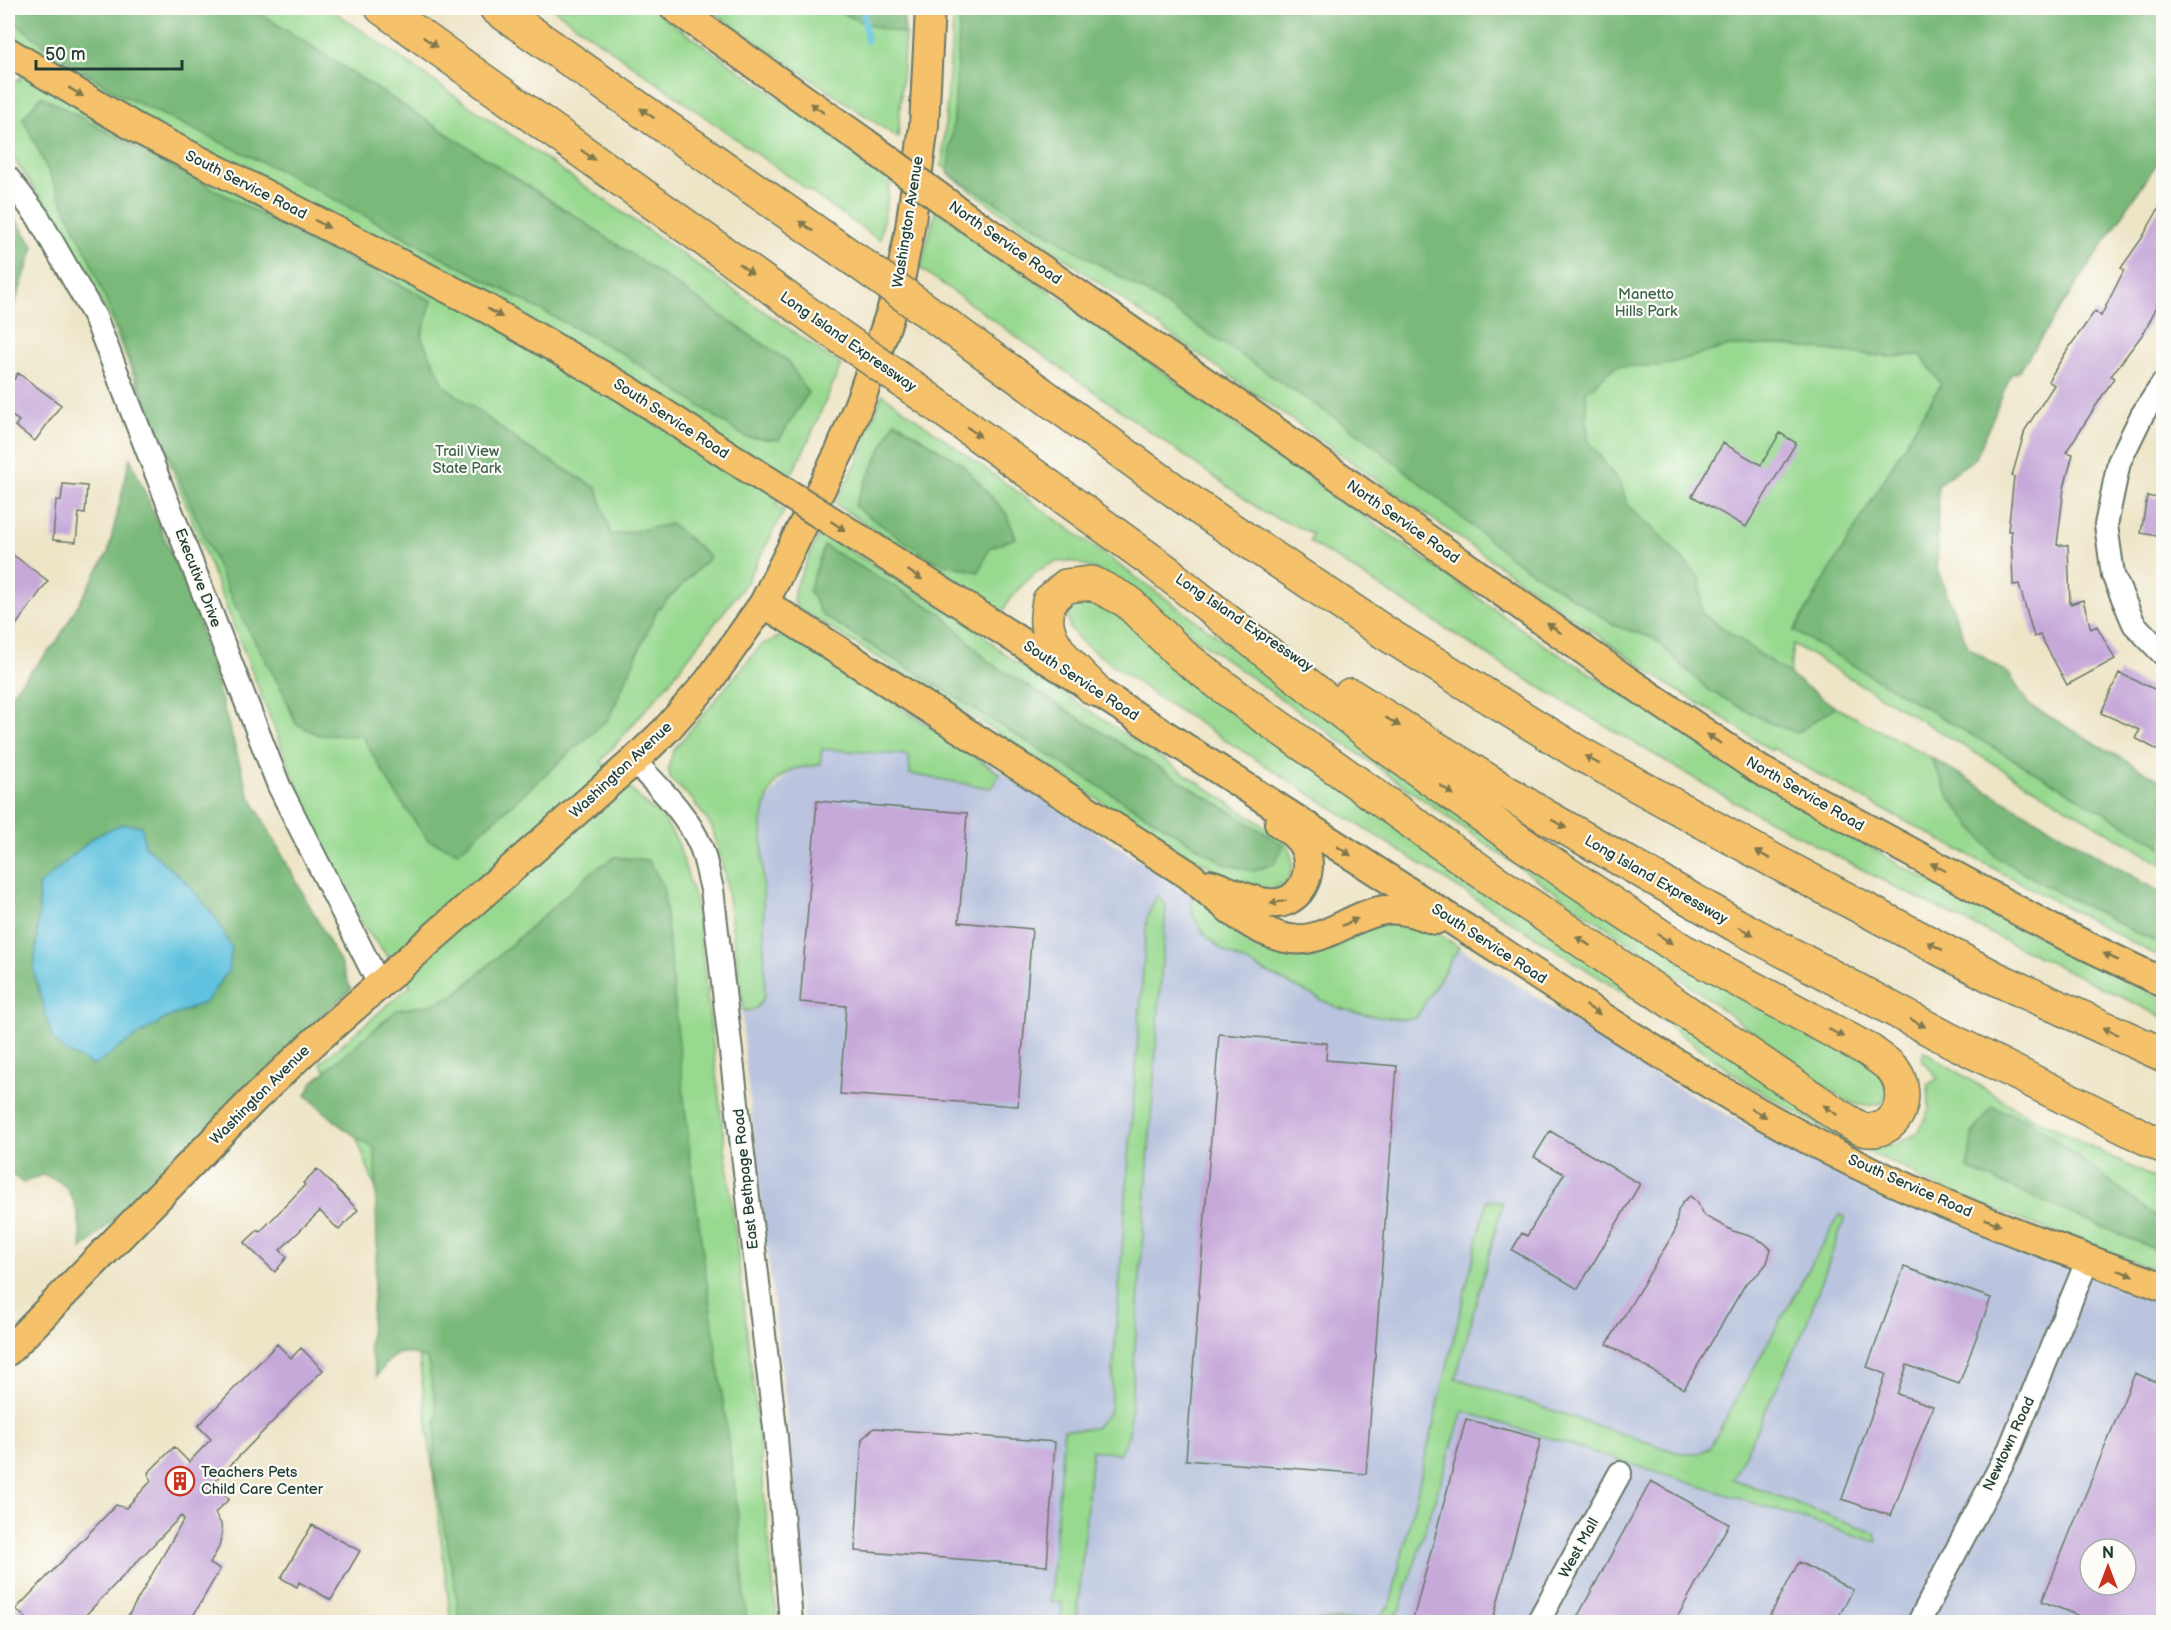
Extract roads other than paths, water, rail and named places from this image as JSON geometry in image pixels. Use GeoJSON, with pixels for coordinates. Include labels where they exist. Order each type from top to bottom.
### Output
{"type":"FeatureCollection","features":[{"type":"Feature","properties":{"kind":"highway","name":"Long Island Expressway"},"geometry":{"type":"LineString","coordinates":[[382,8],[1152,561],[1360,701],[1545,816],[1736,925],[1950,1041],[2163,1147]]}},
{"type":"Feature","properties":{"kind":"highway"},"geometry":{"type":"LineString","coordinates":[[496,8],[854,259],[1206,513],[1387,634],[1579,753],[1787,868],[1997,979],[2163,1055]]}},
{"type":"Feature","properties":{"kind":"highway"},"geometry":{"type":"LineString","coordinates":[[1094,689],[1050,639],[1046,622],[1049,601],[1066,586],[1092,583],[1127,601],[1182,655],[1245,703],[1496,882],[1839,1116],[1868,1131],[1886,1126],[1901,1110],[1903,1091],[1895,1070],[1870,1051],[1680,949],[1527,847],[1382,744],[1152,561]]}},
{"type":"Feature","properties":{"kind":"highway"},"geometry":{"type":"LineString","coordinates":[[1950,1041],[2163,1165]]}},
{"type":"Feature","properties":{"kind":"main road","name":"North Service Road"},"geometry":{"type":"LineString","coordinates":[[675,8],[966,217],[1248,412],[1622,677],[1760,770],[2052,929],[2163,982]]}},
{"type":"Feature","properties":{"kind":"main road","name":"Washington Avenue"},"geometry":{"type":"LineString","coordinates":[[8,1351],[256,1097],[379,984],[634,761],[666,730],[708,682],[764,603],[840,451],[862,396],[898,291],[910,228],[924,126],[930,8]]}},
{"type":"Feature","properties":{"kind":"main road","name":"South Service Road"},"geometry":{"type":"LineString","coordinates":[[8,52],[136,128],[486,308],[626,389],[1473,934],[1684,1068],[1802,1136],[1899,1184],[2163,1287]]}},
{"type":"Feature","properties":{"kind":"main road"},"geometry":{"type":"LineString","coordinates":[[764,603],[1189,875],[1245,920],[1270,933],[1287,939],[1313,938],[1372,913],[1396,909],[1409,911],[1473,934]]}},
{"type":"Feature","properties":{"kind":"main road"},"geometry":{"type":"LineString","coordinates":[[1168,738],[1298,837],[1305,849],[1308,862],[1308,874],[1304,886],[1297,896],[1284,902],[1269,903],[1189,875]]}},
{"type":"Feature","properties":{"kind":"street","name":"Executive Drive"},"geometry":{"type":"LineString","coordinates":[[8,178],[38,217],[95,317],[279,786],[379,984]]}},
{"type":"Feature","properties":{"kind":"street"},"geometry":{"type":"LineString","coordinates":[[2163,382],[2142,415],[2119,462],[2106,525],[2114,574],[2134,624],[2163,655]]}},
{"type":"Feature","properties":{"kind":"street","name":"East Bethpage Road"},"geometry":{"type":"LineString","coordinates":[[634,761],[688,821],[702,849],[711,888],[776,1437],[791,1623]]}},
{"type":"Feature","properties":{"kind":"street","name":"Newtown Road"},"geometry":{"type":"LineString","coordinates":[[1919,1623],[2010,1448],[2088,1259]]}},
{"type":"Feature","properties":{"kind":"street","name":"West Mall"},"geometry":{"type":"LineString","coordinates":[[1538,1623],[1620,1473]]}},
{"type":"Feature","properties":{"kind":"water"},"geometry":{"type":"Polygon","coordinates":[[[122,824],[142,826],[145,846],[189,885],[215,917],[232,949],[228,971],[206,1002],[165,1019],[94,1066],[64,1051],[52,1037],[34,972],[39,912],[38,886],[94,837],[122,824]]]}},
{"type":"Feature","properties":{"kind":"waterway"},"geometry":{"type":"LineString","coordinates":[[863,8],[867,41]]}},
{"type":"Feature","properties":{"kind":"place","name":"Teachers Pets Child Care Center"},"geometry":{"type":"Point","coordinates":[180,1481]}},
{"type":"Feature","properties":{"kind":"park label","name":"Manetto Hills Park"},"geometry":{"type":"Point","coordinates":[1646,302]}},
{"type":"Feature","properties":{"kind":"park label","name":"Trail View State Park"},"geometry":{"type":"Point","coordinates":[467,460]}}]}
